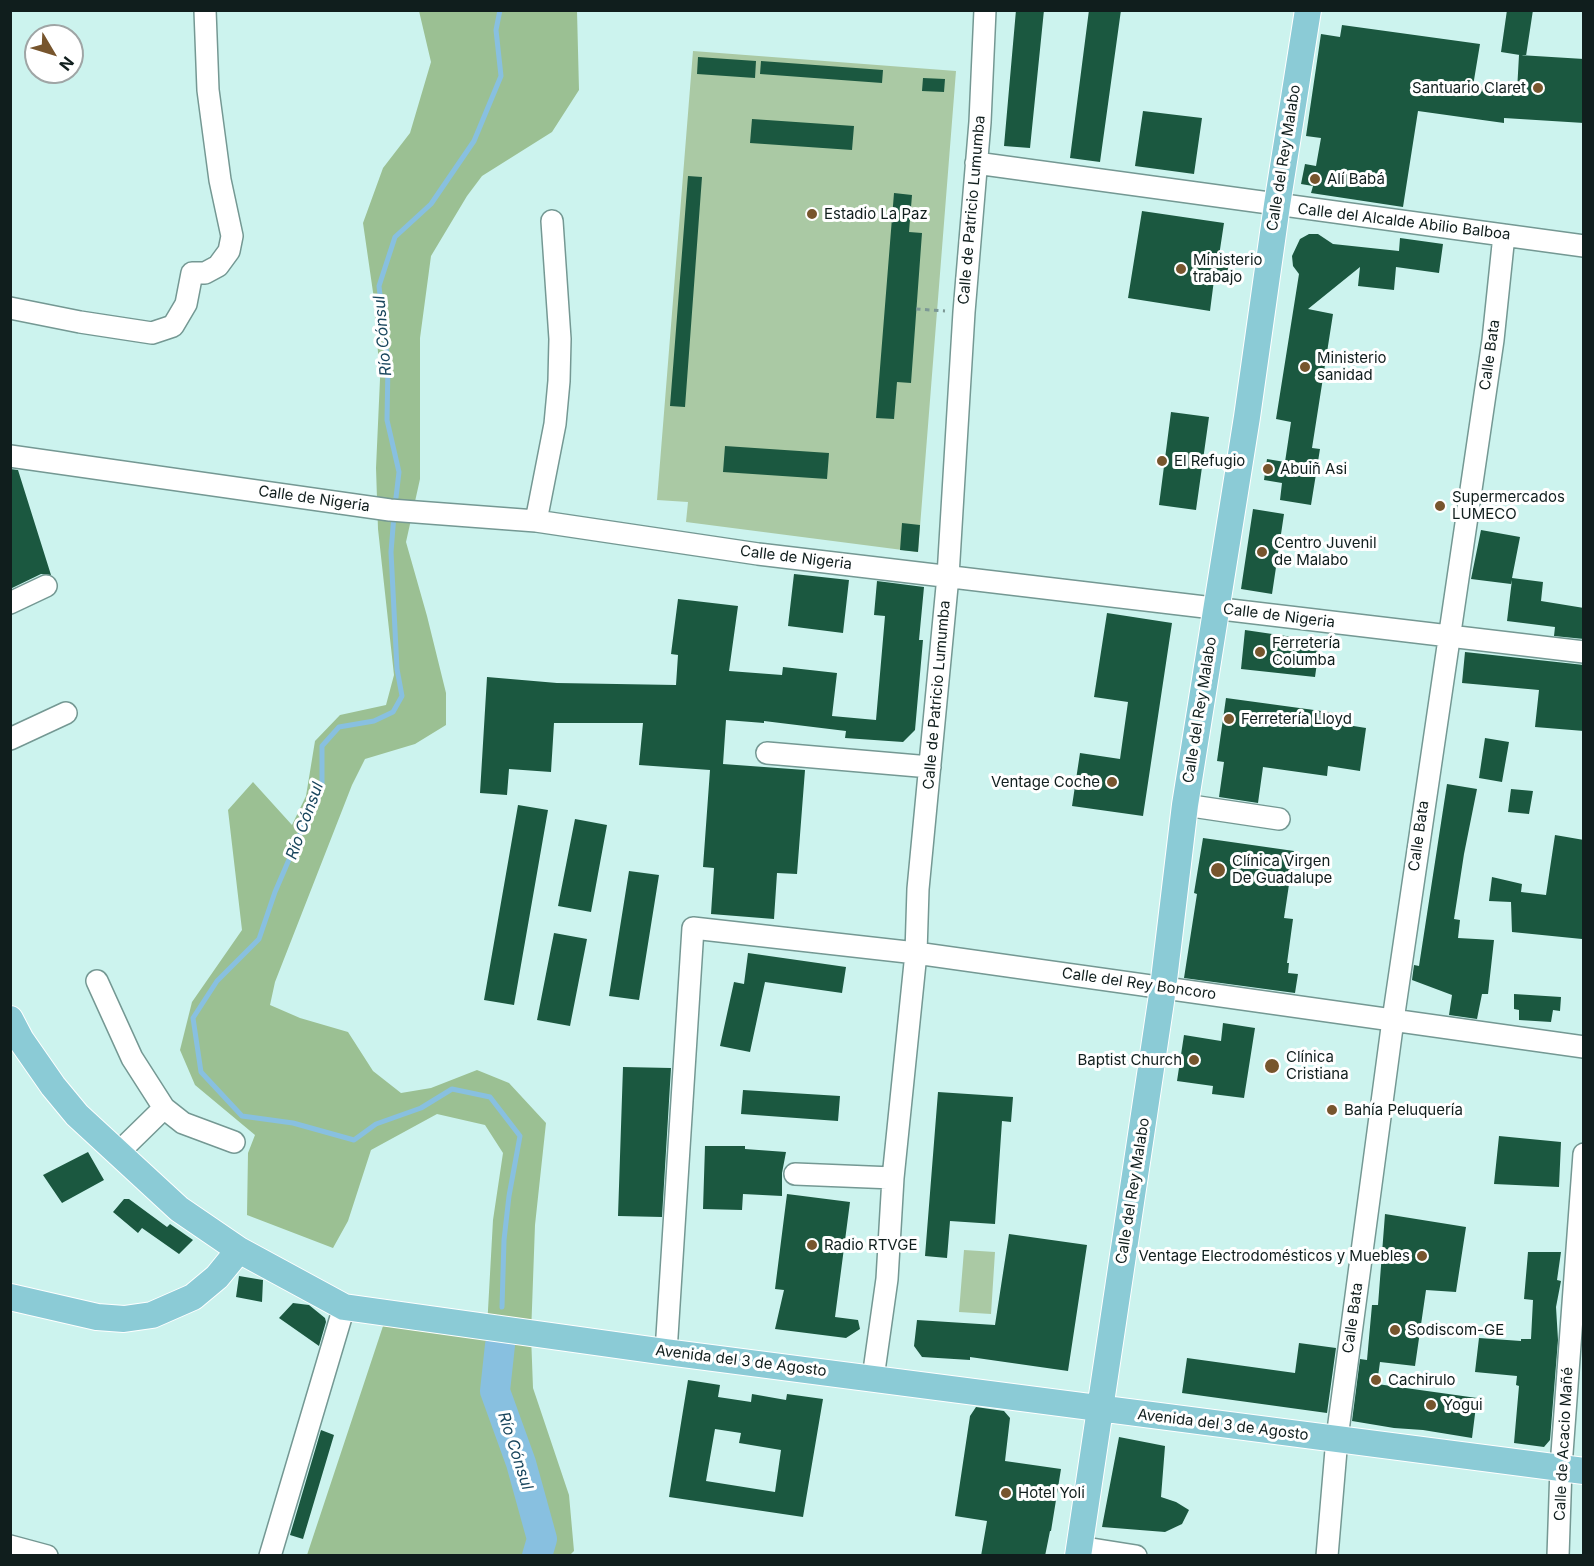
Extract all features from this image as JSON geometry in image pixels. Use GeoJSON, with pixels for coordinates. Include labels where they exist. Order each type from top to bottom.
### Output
{"type":"FeatureCollection","features":[{"type":"Feature","properties":{"kind":"main road","name":"Calle del Rey Malabo"},"geometry":{"type":"LineString","coordinates":[[1078,1551],[1163,988],[1185,805],[1247,417],[1308,10]]}},
{"type":"Feature","properties":{"kind":"main road","name":"Avenida del 3 de Agosto"},"geometry":{"type":"LineString","coordinates":[[10,1019],[21,1040],[53,1086],[77,1115],[179,1209],[239,1250],[344,1307],[1099,1410],[1572,1469]]}},
{"type":"Feature","properties":{"kind":"main road"},"geometry":{"type":"LineString","coordinates":[[10,1297],[97,1317],[124,1319],[152,1315],[193,1297],[216,1277],[239,1250]]}},
{"type":"Feature","properties":{"kind":"street"},"geometry":{"type":"LineString","coordinates":[[10,308],[152,333],[173,326],[186,304],[192,273],[205,273],[218,266],[229,250],[232,236],[220,180],[208,90],[205,10]]}},
{"type":"Feature","properties":{"kind":"street","name":"Calle de Patricio Lumumba"},"geometry":{"type":"LineString","coordinates":[[873,1378],[887,1279],[893,1178],[916,953],[918,889],[948,576],[985,10]]}},
{"type":"Feature","properties":{"kind":"street","name":"Calle del Alcalde Abilio Balboa"},"geometry":{"type":"LineString","coordinates":[[976,163],[1584,246]]}},
{"type":"Feature","properties":{"kind":"street"},"geometry":{"type":"LineString","coordinates":[[536,521],[555,424],[559,381],[560,339],[552,221]]}},
{"type":"Feature","properties":{"kind":"street","name":"Calle Bata"},"geometry":{"type":"LineString","coordinates":[[1327,1556],[1337,1438],[1393,1020],[1493,340],[1504,235]]}},
{"type":"Feature","properties":{"kind":"street","name":"Calle de Nigeria"},"geometry":{"type":"LineString","coordinates":[[10,456],[390,510],[536,521],[758,554],[1584,652]]}},
{"type":"Feature","properties":{"kind":"street"},"geometry":{"type":"LineString","coordinates":[[10,603],[46,586]]}},
{"type":"Feature","properties":{"kind":"street"},"geometry":{"type":"LineString","coordinates":[[10,739],[66,713]]}},
{"type":"Feature","properties":{"kind":"street"},"geometry":{"type":"LineString","coordinates":[[767,753],[930,767]]}},
{"type":"Feature","properties":{"kind":"street"},"geometry":{"type":"LineString","coordinates":[[1185,805],[1279,819]]}},
{"type":"Feature","properties":{"kind":"street","name":"Calle del Rey Boncoro"},"geometry":{"type":"LineString","coordinates":[[666,1352],[693,928],[916,953],[1584,1047]]}},
{"type":"Feature","properties":{"kind":"street"},"geometry":{"type":"LineString","coordinates":[[97,981],[132,1058],[164,1108],[183,1123],[234,1142]]}},
{"type":"Feature","properties":{"kind":"street"},"geometry":{"type":"LineString","coordinates":[[118,1153],[164,1108]]}},
{"type":"Feature","properties":{"kind":"street","name":"Calle de Acacio Mañé"},"geometry":{"type":"LineString","coordinates":[[1558,1556],[1572,1469],[1584,1154]]}},
{"type":"Feature","properties":{"kind":"street"},"geometry":{"type":"LineString","coordinates":[[795,1174],[893,1178]]}},
{"type":"Feature","properties":{"kind":"street"},"geometry":{"type":"LineString","coordinates":[[270,1556],[344,1307]]}},
{"type":"Feature","properties":{"kind":"street"},"geometry":{"type":"LineString","coordinates":[[10,1546],[47,1556]]}},
{"type":"Feature","properties":{"kind":"street"},"geometry":{"type":"LineString","coordinates":[[1078,1551],[1136,1556]]}},
{"type":"Feature","properties":{"kind":"path"},"geometry":{"type":"LineString","coordinates":[[916,309],[964,312]]}},
{"type":"Feature","properties":{"kind":"green space"},"geometry":{"type":"Polygon","coordinates":[[[419,11],[577,11],[579,90],[552,132],[482,176],[467,196],[431,256],[420,338],[420,479],[406,542],[446,693],[446,725],[415,744],[365,759],[352,785],[275,982],[270,1005],[300,1018],[348,1032],[373,1071],[401,1093],[431,1088],[477,1070],[509,1083],[546,1123],[535,1225],[531,1335],[533,1388],[569,1495],[574,1551],[570,1555],[307,1555],[387,1314],[487,1328],[493,1220],[503,1153],[485,1125],[437,1114],[371,1150],[348,1221],[333,1248],[247,1215],[248,1153],[255,1135],[195,1085],[180,1050],[192,1002],[242,930],[228,810],[253,782],[292,825],[306,796],[315,741],[340,715],[386,705],[394,675],[378,529],[376,468],[380,379],[374,299],[363,223],[383,168],[410,133],[431,62],[419,11]]]}},
{"type":"Feature","properties":{"kind":"green space","name":"Estadio La Paz"},"geometry":{"type":"Polygon","coordinates":[[[693,51],[956,71],[918,552],[686,522],[688,502],[657,500],[693,51]]]}},
{"type":"Feature","properties":{"kind":"green space"},"geometry":{"type":"Polygon","coordinates":[[[964,1250],[995,1252],[991,1314],[959,1312],[964,1250]]]}},
{"type":"Feature","properties":{"kind":"building"},"geometry":{"type":"Polygon","coordinates":[[[1016,10],[1044,10],[1030,148],[1004,146],[1016,10]]]}},
{"type":"Feature","properties":{"kind":"building"},"geometry":{"type":"Polygon","coordinates":[[[1089,10],[1121,10],[1100,162],[1070,158],[1089,10]]]}},
{"type":"Feature","properties":{"kind":"building"},"geometry":{"type":"Polygon","coordinates":[[[1507,10],[1533,10],[1526,56],[1501,52],[1507,10]]]}},
{"type":"Feature","properties":{"kind":"building"},"geometry":{"type":"Polygon","coordinates":[[[1342,25],[1480,44],[1473,86],[1517,91],[1519,55],[1584,59],[1584,123],[1504,118],[1504,123],[1418,111],[1403,207],[1311,193],[1313,186],[1301,184],[1305,164],[1316,166],[1321,138],[1306,136],[1321,34],[1340,37],[1342,25]]]}},
{"type":"Feature","properties":{"kind":"building"},"geometry":{"type":"Polygon","coordinates":[[[698,57],[756,61],[755,78],[697,74],[698,57]]]}},
{"type":"Feature","properties":{"kind":"building"},"geometry":{"type":"Polygon","coordinates":[[[761,61],[883,70],[882,83],[760,74],[761,61]]]}},
{"type":"Feature","properties":{"kind":"building"},"geometry":{"type":"Polygon","coordinates":[[[923,78],[945,79],[944,92],[922,91],[923,78]]]}},
{"type":"Feature","properties":{"kind":"building"},"geometry":{"type":"Polygon","coordinates":[[[1143,111],[1202,118],[1194,174],[1135,166],[1143,111]]]}},
{"type":"Feature","properties":{"kind":"building"},"geometry":{"type":"Polygon","coordinates":[[[752,119],[854,126],[852,150],[750,143],[752,119]]]}},
{"type":"Feature","properties":{"kind":"building"},"geometry":{"type":"Polygon","coordinates":[[[688,176],[702,177],[685,407],[670,406],[688,176]]]}},
{"type":"Feature","properties":{"kind":"building"},"geometry":{"type":"Polygon","coordinates":[[[894,193],[912,195],[909,232],[922,233],[911,383],[897,382],[894,419],[876,418],[894,193]]]}},
{"type":"Feature","properties":{"kind":"building","name":"Ministerio trabajo"},"geometry":{"type":"Polygon","coordinates":[[[1142,211],[1224,223],[1219,256],[1230,257],[1226,282],[1214,280],[1210,311],[1128,298],[1142,211]]]}},
{"type":"Feature","properties":{"kind":"building","name":"Ministerio sanidad"},"geometry":{"type":"Polygon","coordinates":[[[1309,234],[1318,234],[1333,244],[1399,251],[1400,238],[1443,244],[1439,273],[1396,267],[1394,290],[1358,286],[1360,267],[1308,309],[1333,314],[1312,448],[1320,449],[1311,505],[1280,500],[1282,483],[1264,480],[1267,459],[1285,462],[1291,422],[1276,419],[1299,274],[1293,266],[1292,256],[1300,239],[1309,234]]]}},
{"type":"Feature","properties":{"kind":"building"},"geometry":{"type":"Polygon","coordinates":[[[1171,412],[1209,417],[1196,510],[1159,505],[1171,412]]]}},
{"type":"Feature","properties":{"kind":"building"},"geometry":{"type":"Polygon","coordinates":[[[725,446],[829,453],[827,479],[723,472],[725,446]]]}},
{"type":"Feature","properties":{"kind":"building"},"geometry":{"type":"Polygon","coordinates":[[[10,469],[18,470],[51,575],[41,574],[10,589],[10,469]]]}},
{"type":"Feature","properties":{"kind":"building","name":"Centro Juvenil de Malabo"},"geometry":{"type":"Polygon","coordinates":[[[1253,509],[1284,514],[1272,594],[1241,589],[1253,509]]]}},
{"type":"Feature","properties":{"kind":"building"},"geometry":{"type":"Polygon","coordinates":[[[902,523],[920,525],[918,552],[900,550],[902,523]]]}},
{"type":"Feature","properties":{"kind":"building"},"geometry":{"type":"Polygon","coordinates":[[[1481,530],[1520,537],[1512,578],[1543,582],[1541,601],[1584,608],[1584,639],[1554,636],[1555,627],[1507,621],[1512,580],[1511,584],[1471,579],[1481,530]]]}},
{"type":"Feature","properties":{"kind":"building"},"geometry":{"type":"Polygon","coordinates":[[[794,574],[849,580],[843,633],[788,626],[794,574]]]}},
{"type":"Feature","properties":{"kind":"building"},"geometry":{"type":"Polygon","coordinates":[[[877,581],[924,587],[919,640],[923,640],[915,730],[903,742],[845,738],[846,731],[764,721],[764,723],[726,720],[723,764],[805,770],[797,874],[777,873],[774,919],[711,914],[714,868],[703,867],[710,770],[639,765],[643,723],[554,723],[551,772],[509,769],[507,795],[480,793],[487,677],[557,683],[676,685],[678,655],[671,654],[678,599],[738,606],[729,671],[782,675],[783,667],[837,673],[832,716],[876,720],[885,616],[874,615],[877,581]]]}},
{"type":"Feature","properties":{"kind":"building"},"geometry":{"type":"Polygon","coordinates":[[[1107,613],[1172,623],[1143,816],[1072,806],[1080,753],[1120,759],[1128,702],[1094,697],[1107,613]]]}},
{"type":"Feature","properties":{"kind":"building"},"geometry":{"type":"Polygon","coordinates":[[[1245,630],[1320,641],[1315,677],[1241,669],[1245,630]]]}},
{"type":"Feature","properties":{"kind":"building"},"geometry":{"type":"Polygon","coordinates":[[[1465,652],[1584,665],[1584,731],[1535,727],[1539,690],[1462,683],[1465,652]]]}},
{"type":"Feature","properties":{"kind":"building"},"geometry":{"type":"Polygon","coordinates":[[[1226,698],[1336,713],[1335,723],[1366,728],[1360,771],[1328,766],[1327,776],[1263,767],[1258,803],[1219,797],[1224,762],[1217,761],[1226,698]]]}},
{"type":"Feature","properties":{"kind":"building"},"geometry":{"type":"Polygon","coordinates":[[[1485,738],[1509,742],[1502,782],[1479,778],[1485,738]]]}},
{"type":"Feature","properties":{"kind":"building"},"geometry":{"type":"Polygon","coordinates":[[[1447,784],[1477,789],[1454,919],[1460,920],[1458,938],[1494,940],[1488,994],[1482,994],[1477,1019],[1449,1015],[1452,995],[1412,980],[1414,965],[1419,966],[1447,784]]]}},
{"type":"Feature","properties":{"kind":"building"},"geometry":{"type":"Polygon","coordinates":[[[1511,789],[1533,791],[1529,814],[1508,812],[1511,789]]]}},
{"type":"Feature","properties":{"kind":"building"},"geometry":{"type":"Polygon","coordinates":[[[518,805],[548,810],[514,1005],[484,1000],[518,805]]]}},
{"type":"Feature","properties":{"kind":"building"},"geometry":{"type":"Polygon","coordinates":[[[575,819],[607,825],[591,912],[558,906],[575,819]]]}},
{"type":"Feature","properties":{"kind":"building"},"geometry":{"type":"Polygon","coordinates":[[[1555,835],[1584,840],[1582,939],[1512,932],[1511,902],[1489,901],[1492,877],[1522,884],[1521,892],[1546,895],[1555,835]]]}},
{"type":"Feature","properties":{"kind":"building"},"geometry":{"type":"Polygon","coordinates":[[[1203,838],[1294,851],[1284,918],[1293,919],[1287,963],[1289,963],[1288,973],[1298,974],[1295,993],[1184,978],[1203,838]]]}},
{"type":"Feature","properties":{"kind":"building"},"geometry":{"type":"Polygon","coordinates":[[[629,871],[659,875],[639,1000],[609,996],[629,871]]]}},
{"type":"Feature","properties":{"kind":"building"},"geometry":{"type":"Polygon","coordinates":[[[554,933],[587,939],[570,1026],[537,1020],[554,933]]]}},
{"type":"Feature","properties":{"kind":"building"},"geometry":{"type":"Polygon","coordinates":[[[748,953],[846,967],[842,993],[765,982],[750,1052],[720,1046],[734,982],[744,984],[748,953]]]}},
{"type":"Feature","properties":{"kind":"building"},"geometry":{"type":"Polygon","coordinates":[[[1514,994],[1561,997],[1560,1011],[1553,1010],[1551,1022],[1519,1020],[1519,1010],[1514,1009],[1514,994]]]}},
{"type":"Feature","properties":{"kind":"building"},"geometry":{"type":"Polygon","coordinates":[[[1223,1023],[1255,1028],[1244,1098],[1212,1094],[1213,1086],[1177,1081],[1184,1035],[1221,1041],[1223,1023]]]}},
{"type":"Feature","properties":{"kind":"building"},"geometry":{"type":"Polygon","coordinates":[[[623,1067],[671,1068],[662,1217],[618,1216],[623,1067]]]}},
{"type":"Feature","properties":{"kind":"building"},"geometry":{"type":"Polygon","coordinates":[[[743,1090],[840,1096],[838,1121],[741,1114],[743,1090]]]}},
{"type":"Feature","properties":{"kind":"building"},"geometry":{"type":"Polygon","coordinates":[[[938,1092],[1013,1097],[1011,1122],[1002,1121],[995,1224],[950,1221],[947,1258],[925,1256],[938,1092]]]}},
{"type":"Feature","properties":{"kind":"building"},"geometry":{"type":"Polygon","coordinates":[[[1499,1136],[1561,1142],[1559,1187],[1494,1184],[1499,1136]]]}},
{"type":"Feature","properties":{"kind":"building"},"geometry":{"type":"Polygon","coordinates":[[[705,1146],[745,1146],[745,1149],[786,1152],[782,1173],[782,1196],[743,1194],[742,1210],[703,1209],[705,1146]]]}},
{"type":"Feature","properties":{"kind":"building"},"geometry":{"type":"Polygon","coordinates":[[[88,1152],[104,1180],[62,1203],[43,1175],[88,1152]]]}},
{"type":"Feature","properties":{"kind":"building","name":"Radio RTVGE"},"geometry":{"type":"Polygon","coordinates":[[[787,1194],[850,1202],[835,1317],[858,1320],[860,1329],[846,1338],[775,1329],[784,1290],[775,1289],[787,1194]]]}},
{"type":"Feature","properties":{"kind":"building"},"geometry":{"type":"Polygon","coordinates":[[[124,1199],[129,1199],[167,1227],[170,1224],[193,1240],[179,1254],[142,1228],[138,1233],[113,1212],[124,1199]]]}},
{"type":"Feature","properties":{"kind":"building"},"geometry":{"type":"Polygon","coordinates":[[[1385,1214],[1466,1227],[1456,1292],[1426,1290],[1415,1366],[1380,1362],[1377,1384],[1477,1398],[1472,1438],[1352,1421],[1360,1359],[1367,1360],[1372,1305],[1378,1305],[1385,1214]]]}},
{"type":"Feature","properties":{"kind":"building"},"geometry":{"type":"Polygon","coordinates":[[[1009,1234],[1087,1245],[1068,1371],[970,1357],[970,1360],[922,1357],[914,1346],[917,1320],[995,1325],[1009,1234]]]}},
{"type":"Feature","properties":{"kind":"building"},"geometry":{"type":"Polygon","coordinates":[[[1528,1252],[1561,1252],[1557,1280],[1561,1281],[1556,1307],[1558,1340],[1550,1440],[1544,1447],[1514,1443],[1519,1386],[1516,1385],[1517,1376],[1475,1372],[1479,1338],[1521,1341],[1521,1339],[1531,1339],[1533,1300],[1524,1299],[1528,1252]]]}},
{"type":"Feature","properties":{"kind":"building"},"geometry":{"type":"Polygon","coordinates":[[[239,1276],[263,1280],[262,1302],[236,1297],[239,1276]]]}},
{"type":"Feature","properties":{"kind":"building"},"geometry":{"type":"Polygon","coordinates":[[[293,1303],[309,1305],[325,1318],[326,1322],[319,1346],[279,1318],[293,1303]]]}},
{"type":"Feature","properties":{"kind":"building"},"geometry":{"type":"Polygon","coordinates":[[[1299,1343],[1336,1348],[1327,1413],[1182,1393],[1187,1358],[1295,1373],[1299,1343]]]}},
{"type":"Feature","properties":{"kind":"building"},"geometry":{"type":"Polygon","coordinates":[[[688,1380],[720,1385],[718,1397],[751,1402],[752,1394],[786,1400],[787,1394],[823,1399],[803,1517],[669,1497],[688,1380]],[[715,1429],[706,1481],[775,1492],[781,1450],[739,1443],[741,1433],[715,1429]]]}},
{"type":"Feature","properties":{"kind":"building"},"geometry":{"type":"Polygon","coordinates":[[[976,1407],[1004,1411],[1010,1418],[1005,1461],[1061,1469],[1045,1556],[981,1556],[987,1521],[955,1516],[970,1416],[976,1407]]]}},
{"type":"Feature","properties":{"kind":"building"},"geometry":{"type":"Polygon","coordinates":[[[321,1430],[334,1435],[303,1539],[290,1535],[321,1430]]]}},
{"type":"Feature","properties":{"kind":"building"},"geometry":{"type":"Polygon","coordinates":[[[1119,1437],[1165,1446],[1161,1497],[1189,1510],[1182,1524],[1165,1532],[1102,1527],[1119,1437]]]}},
{"type":"Feature","properties":{"kind":"waterway","name":"Río Cónsul"},"geometry":{"type":"LineString","coordinates":[[395,506],[399,472],[387,420],[388,364],[379,286],[395,237],[431,204],[474,141],[501,76],[496,30],[500,10]]}},
{"type":"Feature","properties":{"kind":"waterway","name":"Río Cónsul"},"geometry":{"type":"LineString","coordinates":[[394,515],[391,552],[397,669],[402,696],[393,712],[374,721],[339,727],[322,746],[322,783],[275,892],[259,939],[217,981],[193,1018],[201,1072],[242,1116],[293,1123],[354,1140],[376,1124],[421,1108],[452,1089],[490,1097],[520,1136],[504,1240],[502,1307]]}},
{"type":"Feature","properties":{"kind":"waterway","name":"Río Cónsul"},"geometry":{"type":"LineString","coordinates":[[500,1345],[495,1391],[521,1463],[542,1539],[537,1556]]}},
{"type":"Feature","properties":{"kind":"place","name":"Santuario Claret"},"geometry":{"type":"Point","coordinates":[1538,88]}},
{"type":"Feature","properties":{"kind":"place","name":"Alí Babá"},"geometry":{"type":"Point","coordinates":[1315,179]}},
{"type":"Feature","properties":{"kind":"place","name":"Estadio La Paz"},"geometry":{"type":"Point","coordinates":[812,214]}},
{"type":"Feature","properties":{"kind":"place","name":"Ministerio trabajo"},"geometry":{"type":"Point","coordinates":[1181,269]}},
{"type":"Feature","properties":{"kind":"place","name":"Ministerio sanidad"},"geometry":{"type":"Point","coordinates":[1305,367]}},
{"type":"Feature","properties":{"kind":"place","name":"El Refugio"},"geometry":{"type":"Point","coordinates":[1162,461]}},
{"type":"Feature","properties":{"kind":"place","name":"Abuiñ Asi"},"geometry":{"type":"Point","coordinates":[1268,469]}},
{"type":"Feature","properties":{"kind":"place","name":"Supermercados LUMECO"},"geometry":{"type":"Point","coordinates":[1440,506]}},
{"type":"Feature","properties":{"kind":"place","name":"Centro Juvenil de Malabo"},"geometry":{"type":"Point","coordinates":[1262,552]}},
{"type":"Feature","properties":{"kind":"place","name":"Ferretería Columba"},"geometry":{"type":"Point","coordinates":[1260,652]}},
{"type":"Feature","properties":{"kind":"place","name":"Ferretería Lloyd"},"geometry":{"type":"Point","coordinates":[1229,719]}},
{"type":"Feature","properties":{"kind":"place","name":"Ventage Coche"},"geometry":{"type":"Point","coordinates":[1112,782]}},
{"type":"Feature","properties":{"kind":"place","name":"Clínica Virgen De Guadalupe"},"geometry":{"type":"Point","coordinates":[1218,870]}},
{"type":"Feature","properties":{"kind":"place","name":"Baptist Church"},"geometry":{"type":"Point","coordinates":[1194,1060]}},
{"type":"Feature","properties":{"kind":"place","name":"Clínica Cristiana"},"geometry":{"type":"Point","coordinates":[1272,1066]}},
{"type":"Feature","properties":{"kind":"place","name":"Bahía Peluquería"},"geometry":{"type":"Point","coordinates":[1332,1110]}},
{"type":"Feature","properties":{"kind":"place","name":"Radio RTVGE"},"geometry":{"type":"Point","coordinates":[812,1245]}},
{"type":"Feature","properties":{"kind":"place","name":"Ventage Electrodomésticos y Muebles"},"geometry":{"type":"Point","coordinates":[1422,1256]}},
{"type":"Feature","properties":{"kind":"place","name":"Sodiscom-GE"},"geometry":{"type":"Point","coordinates":[1395,1330]}},
{"type":"Feature","properties":{"kind":"place","name":"Cachirulo"},"geometry":{"type":"Point","coordinates":[1376,1380]}},
{"type":"Feature","properties":{"kind":"place","name":"Yogui"},"geometry":{"type":"Point","coordinates":[1431,1405]}},
{"type":"Feature","properties":{"kind":"place","name":"Hotel Yoli"},"geometry":{"type":"Point","coordinates":[1006,1493]}}]}
